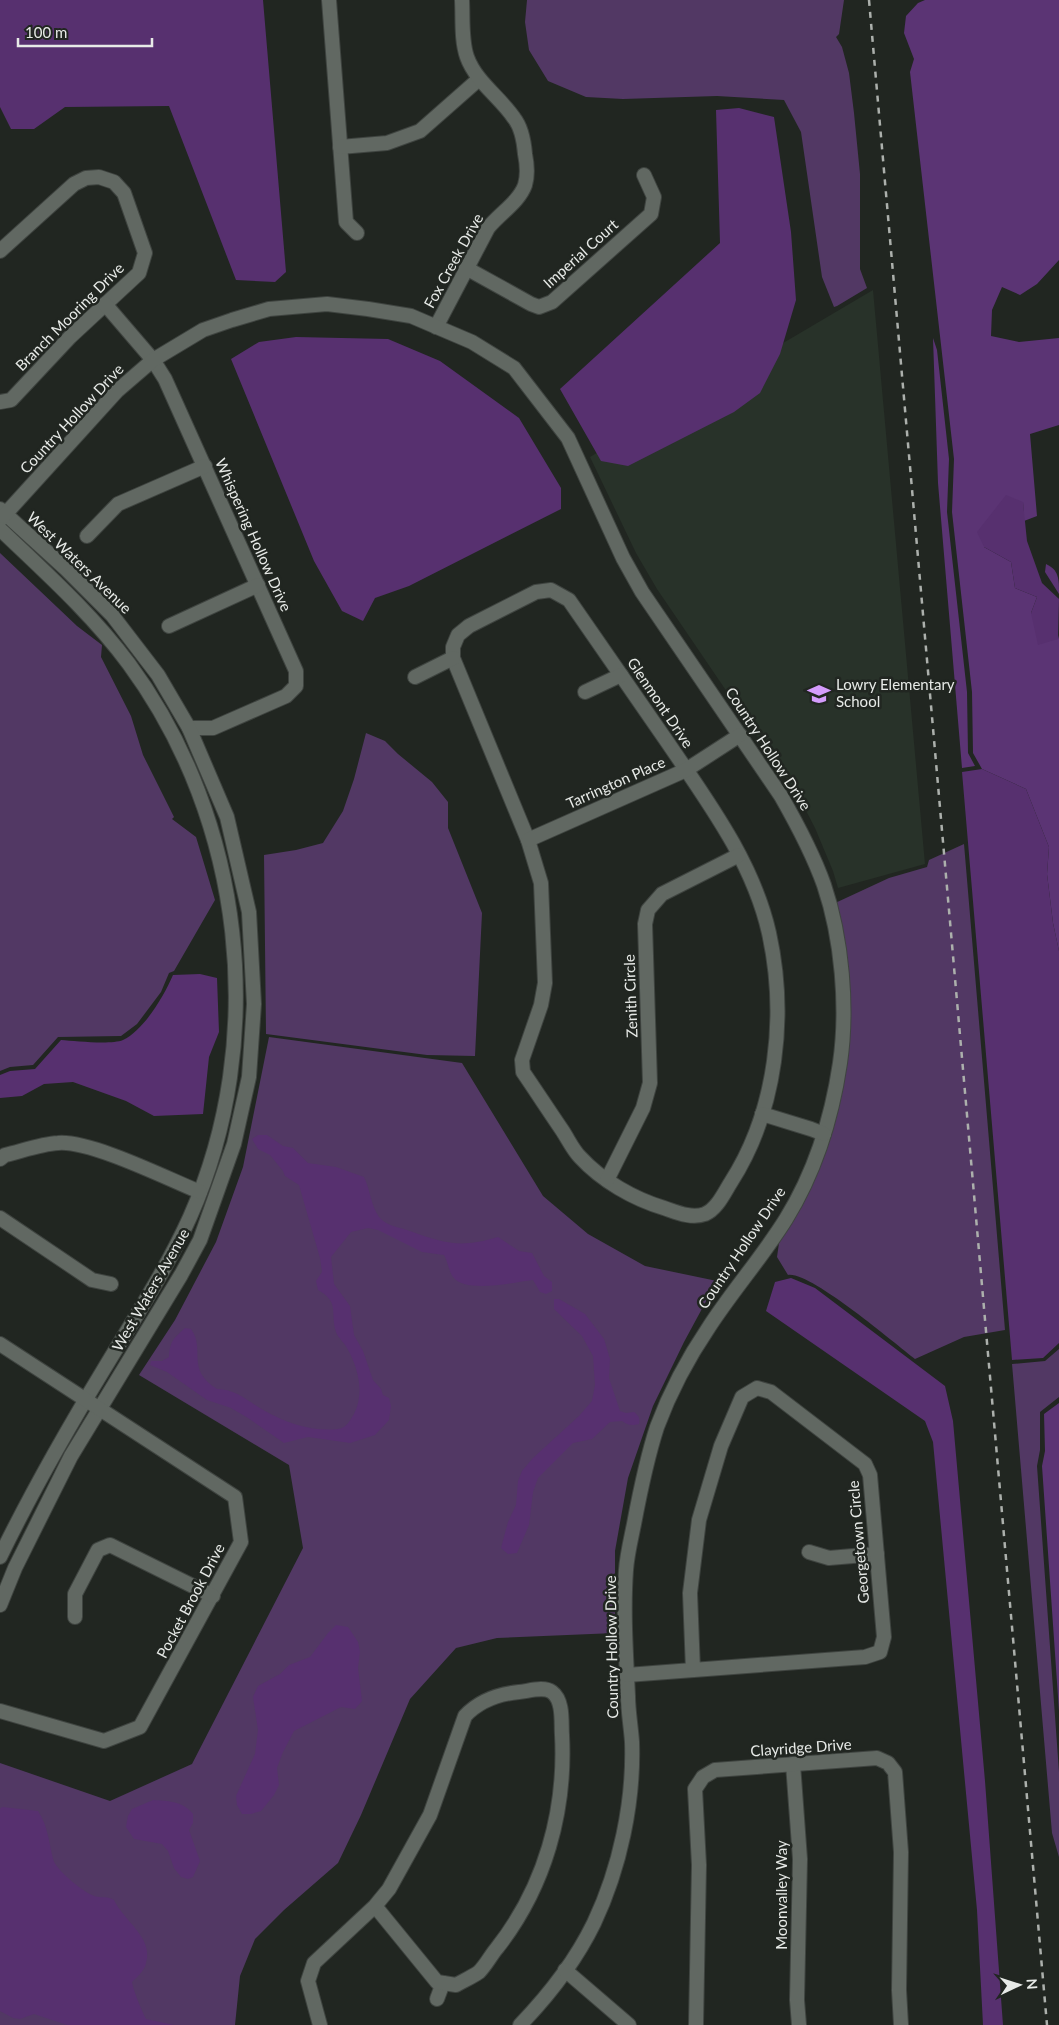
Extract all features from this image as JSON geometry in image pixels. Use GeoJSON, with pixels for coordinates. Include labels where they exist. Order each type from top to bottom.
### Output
{"type":"FeatureCollection","features":[{"type":"Feature","properties":{"kind":"street"},"geometry":{"type":"LineString","coordinates":[[329,0],[346,222],[357,233]]}},
{"type":"Feature","properties":{"kind":"street","name":"Fox Creek Drive"},"geometry":{"type":"LineString","coordinates":[[436,327],[488,228],[498,215],[517,199],[525,184],[527,167],[524,140],[515,119],[479,79],[467,58],[462,0]]}},
{"type":"Feature","properties":{"kind":"street"},"geometry":{"type":"LineString","coordinates":[[340,147],[387,143],[420,132],[479,79]]}},
{"type":"Feature","properties":{"kind":"street","name":"Imperial Court"},"geometry":{"type":"LineString","coordinates":[[466,268],[531,304],[539,307],[552,302],[651,214],[654,197],[644,175]]}},
{"type":"Feature","properties":{"kind":"street","name":"Branch Mooring Drive"},"geometry":{"type":"LineString","coordinates":[[0,251],[74,184],[86,178],[99,177],[114,182],[124,193],[145,253],[139,273],[70,337],[10,400],[0,402]]}},
{"type":"Feature","properties":{"kind":"street","name":"Whispering Hollow Drive"},"geometry":{"type":"LineString","coordinates":[[105,304],[153,360],[165,379],[296,671],[296,686],[286,696],[213,728],[189,728]]}},
{"type":"Feature","properties":{"kind":"street","name":"Country Hollow Drive"},"geometry":{"type":"LineString","coordinates":[[2,515],[117,391],[153,360],[203,330],[269,309],[327,304],[411,316],[472,342],[514,368],[568,438],[623,558],[642,592],[776,788],[797,824],[824,886],[836,934],[841,976],[843,1022],[840,1060],[824,1134],[810,1175],[786,1219],[708,1328],[679,1376],[657,1428],[640,1489],[626,1568],[627,1675],[632,1743],[631,1784],[620,1847],[594,1924],[565,1970],[540,2004],[520,2025]]}},
{"type":"Feature","properties":{"kind":"street"},"geometry":{"type":"LineString","coordinates":[[87,536],[118,504],[205,466]]}},
{"type":"Feature","properties":{"kind":"street","name":"West Waters Avenue"},"geometry":{"type":"LineString","coordinates":[[0,1604],[15,1568],[59,1480],[200,1240],[234,1144],[248,1077],[254,1004],[249,912],[227,817],[189,728],[158,676],[112,614],[66,569],[2,515]]}},
{"type":"Feature","properties":{"kind":"street","name":"West Waters Avenue"},"geometry":{"type":"LineString","coordinates":[[0,529],[82,608],[129,664],[151,698],[185,762],[212,831],[231,915],[236,973],[236,1022],[229,1085],[216,1142],[200,1192],[162,1274],[85,1400],[0,1557]]}},
{"type":"Feature","properties":{"kind":"street"},"geometry":{"type":"LineString","coordinates":[[169,626],[258,585]]}},
{"type":"Feature","properties":{"kind":"street","name":"Glenmont Drive"},"geometry":{"type":"LineString","coordinates":[[551,590],[569,600],[621,675],[686,770],[739,856],[755,886],[766,923],[777,980],[776,1047],[762,1114],[749,1148],[734,1177],[716,1205],[705,1214],[687,1216],[642,1201],[607,1180],[580,1157],[523,1072],[522,1060],[541,1005],[545,983],[541,883],[528,840],[453,658],[452,647],[458,635],[470,626],[536,592],[551,590]]}},
{"type":"Feature","properties":{"kind":"street"},"geometry":{"type":"LineString","coordinates":[[415,677],[453,658]]}},
{"type":"Feature","properties":{"kind":"street"},"geometry":{"type":"LineString","coordinates":[[585,692],[621,675]]}},
{"type":"Feature","properties":{"kind":"street","name":"Tarrington Place"},"geometry":{"type":"LineString","coordinates":[[528,840],[686,770],[740,735]]}},
{"type":"Feature","properties":{"kind":"street","name":"Zenith Circle"},"geometry":{"type":"LineString","coordinates":[[607,1180],[642,1108],[650,1083],[645,924],[648,910],[662,894],[739,856]]}},
{"type":"Feature","properties":{"kind":"street"},"geometry":{"type":"LineString","coordinates":[[762,1114],[824,1134]]}},
{"type":"Feature","properties":{"kind":"street"},"geometry":{"type":"LineString","coordinates":[[0,1159],[5,1155],[58,1143],[69,1143],[103,1152],[200,1192]]}},
{"type":"Feature","properties":{"kind":"street"},"geometry":{"type":"LineString","coordinates":[[0,1218],[92,1280],[111,1284]]}},
{"type":"Feature","properties":{"kind":"street","name":"Pocket Brook Drive"},"geometry":{"type":"LineString","coordinates":[[0,1344],[235,1497],[241,1542],[140,1727],[104,1741],[0,1711]]}},
{"type":"Feature","properties":{"kind":"street","name":"Georgetown Circle"},"geometry":{"type":"LineString","coordinates":[[627,1675],[866,1657],[880,1652],[884,1637],[870,1475],[865,1464],[771,1392],[757,1388],[742,1397],[721,1446],[699,1520],[690,1593],[693,1670]]}},
{"type":"Feature","properties":{"kind":"street"},"geometry":{"type":"LineString","coordinates":[[75,1617],[75,1594],[98,1550],[110,1545],[213,1596]]}},
{"type":"Feature","properties":{"kind":"street"},"geometry":{"type":"LineString","coordinates":[[809,1552],[829,1558],[877,1554]]}},
{"type":"Feature","properties":{"kind":"street"},"geometry":{"type":"LineString","coordinates":[[320,2025],[308,1981],[314,1962],[375,1906],[389,1889],[430,1815],[465,1716],[473,1708],[503,1693],[543,1689],[553,1692],[560,1702],[564,1766],[559,1808],[549,1849],[534,1889],[510,1931],[478,1972],[456,1986],[437,1982],[375,1906]]}},
{"type":"Feature","properties":{"kind":"street","name":"Clayridge Drive"},"geometry":{"type":"LineString","coordinates":[[696,2025],[698,1865],[696,1789],[703,1777],[715,1770],[877,1758],[888,1763],[895,1772],[902,1852],[899,1990],[901,2025]]}},
{"type":"Feature","properties":{"kind":"street","name":"Moonvalley Way"},"geometry":{"type":"LineString","coordinates":[[793,1764],[800,1859],[797,2000],[799,2025]]}},
{"type":"Feature","properties":{"kind":"street"},"geometry":{"type":"LineString","coordinates":[[565,1970],[629,2025]]}},
{"type":"Feature","properties":{"kind":"street"},"geometry":{"type":"LineString","coordinates":[[437,1999],[443,1983]]}},
{"type":"Feature","properties":{"kind":"shaded area"},"geometry":{"type":"Polygon","coordinates":[[[0,0],[263,0],[286,272],[275,282],[236,280],[169,106],[65,107],[34,129],[11,129],[0,107],[0,0]]]}},
{"type":"Feature","properties":{"kind":"shaded area"},"geometry":{"type":"Polygon","coordinates":[[[527,0],[844,0],[839,34],[836,37],[842,47],[849,73],[854,113],[860,174],[860,269],[867,288],[834,307],[822,277],[801,132],[784,100],[717,96],[623,99],[586,97],[548,81],[529,50],[525,22],[527,0]]]}},
{"type":"Feature","properties":{"kind":"shaded area"},"geometry":{"type":"Polygon","coordinates":[[[925,0],[1059,0],[1059,260],[1037,284],[1020,295],[1002,287],[992,310],[991,336],[1019,342],[1059,338],[1059,425],[1030,434],[1037,516],[1024,521],[1023,502],[984,547],[1011,562],[1015,588],[1037,597],[1031,613],[1058,639],[1059,635],[1059,951],[1053,923],[1047,874],[1049,847],[1026,789],[982,769],[973,753],[972,692],[952,512],[954,459],[910,72],[914,59],[904,33],[906,16],[918,3],[925,0]]]}},
{"type":"Feature","properties":{"kind":"shaded area"},"geometry":{"type":"Polygon","coordinates":[[[739,108],[774,117],[791,232],[796,300],[780,354],[760,393],[734,412],[628,466],[601,461],[560,389],[720,243],[716,110],[739,108]]]}},
{"type":"Feature","properties":{"kind":"shaded area","name":"Lowry Elementary School"},"geometry":{"type":"Polygon","coordinates":[[[873,290],[925,864],[838,888],[815,828],[800,799],[657,589],[636,553],[590,457],[873,290]]]}},
{"type":"Feature","properties":{"kind":"shaded area"},"geometry":{"type":"Polygon","coordinates":[[[296,337],[388,339],[440,361],[519,418],[561,488],[561,509],[409,586],[375,598],[363,621],[342,611],[314,561],[231,359],[259,342],[296,337]]]}},
{"type":"Feature","properties":{"kind":"shaded area"},"geometry":{"type":"Polygon","coordinates":[[[933,338],[937,350],[949,459],[947,512],[967,692],[968,753],[975,766],[962,768],[938,483],[933,338]]]}},
{"type":"Feature","properties":{"kind":"shaded area"},"geometry":{"type":"Polygon","coordinates":[[[1006,495],[1023,502],[1027,541],[1042,583],[1059,599],[1058,639],[1038,645],[1031,613],[1037,597],[1015,588],[1011,562],[984,547],[977,532],[1006,495]]]}},
{"type":"Feature","properties":{"kind":"shaded area"},"geometry":{"type":"Polygon","coordinates":[[[0,553],[77,626],[102,645],[101,657],[131,716],[143,755],[174,817],[172,819],[196,837],[215,900],[174,971],[169,973],[161,992],[137,1024],[121,1036],[58,1037],[33,1065],[10,1067],[0,1071],[0,553]]]}},
{"type":"Feature","properties":{"kind":"shaded area"},"geometry":{"type":"Polygon","coordinates":[[[1046,564],[1056,572],[1059,594],[1045,572],[1046,564]]]}},
{"type":"Feature","properties":{"kind":"shaded area"},"geometry":{"type":"Polygon","coordinates":[[[366,733],[385,741],[432,782],[448,802],[448,828],[482,913],[475,1056],[427,1055],[266,1034],[264,855],[323,843],[343,811],[354,779],[366,733]]]}},
{"type":"Feature","properties":{"kind":"shaded area"},"geometry":{"type":"Polygon","coordinates":[[[982,769],[1026,789],[1049,847],[1047,874],[1053,923],[1059,951],[1059,1343],[1043,1358],[1012,1360],[962,772],[982,769]]]}},
{"type":"Feature","properties":{"kind":"shaded area"},"geometry":{"type":"Polygon","coordinates":[[[964,844],[1005,1330],[964,1337],[915,1359],[871,1324],[814,1284],[799,1277],[788,1275],[777,1257],[780,1236],[845,1060],[833,904],[889,878],[927,867],[929,860],[964,844]]]}},
{"type":"Feature","properties":{"kind":"shaded area"},"geometry":{"type":"Polygon","coordinates":[[[200,974],[217,978],[219,1032],[209,1057],[203,1114],[154,1116],[126,1101],[73,1082],[44,1084],[22,1096],[0,1098],[0,1075],[10,1071],[35,1069],[61,1040],[102,1042],[123,1040],[146,1021],[159,1002],[173,975],[200,974]]]}},
{"type":"Feature","properties":{"kind":"shaded area"},"geometry":{"type":"Polygon","coordinates":[[[269,1037],[462,1063],[543,1196],[588,1234],[645,1266],[717,1281],[684,1342],[653,1406],[628,1478],[615,1551],[615,1633],[497,1638],[456,1648],[410,1699],[361,1815],[338,1863],[284,1910],[255,1939],[240,1976],[235,2025],[0,2025],[0,1763],[110,1801],[192,1764],[303,1548],[289,1465],[139,1375],[175,1320],[216,1242],[243,1167],[269,1037]]]}},
{"type":"Feature","properties":{"kind":"shaded area"},"geometry":{"type":"Polygon","coordinates":[[[258,1135],[267,1135],[283,1146],[293,1148],[308,1163],[336,1167],[364,1177],[376,1213],[390,1225],[444,1242],[474,1243],[498,1237],[519,1251],[532,1253],[544,1276],[552,1282],[552,1291],[546,1294],[540,1292],[533,1280],[491,1286],[468,1285],[459,1282],[453,1277],[444,1255],[422,1252],[378,1230],[368,1228],[351,1232],[331,1257],[334,1284],[350,1306],[354,1335],[363,1351],[373,1380],[381,1389],[383,1395],[389,1398],[391,1406],[389,1420],[375,1435],[350,1443],[308,1437],[284,1443],[231,1408],[207,1400],[167,1372],[150,1365],[151,1361],[162,1361],[169,1357],[170,1347],[175,1338],[185,1328],[191,1329],[197,1344],[199,1367],[202,1374],[207,1382],[217,1389],[231,1391],[273,1415],[309,1428],[329,1430],[341,1428],[348,1423],[354,1414],[359,1398],[359,1380],[347,1348],[336,1332],[332,1304],[325,1294],[318,1290],[316,1281],[322,1272],[320,1258],[299,1185],[285,1176],[270,1155],[258,1149],[252,1139],[258,1135]]]}},
{"type":"Feature","properties":{"kind":"shaded area"},"geometry":{"type":"Polygon","coordinates":[[[791,1278],[815,1288],[945,1386],[953,1421],[985,1781],[1003,2025],[983,2025],[977,1910],[933,1442],[925,1421],[766,1311],[775,1282],[791,1278]]]}},
{"type":"Feature","properties":{"kind":"shaded area"},"geometry":{"type":"Polygon","coordinates":[[[554,1299],[559,1299],[585,1314],[604,1339],[610,1359],[609,1378],[620,1411],[626,1413],[634,1412],[639,1417],[639,1424],[630,1425],[622,1421],[610,1422],[592,1439],[573,1443],[538,1478],[533,1492],[529,1525],[517,1553],[508,1554],[501,1548],[508,1522],[516,1505],[518,1481],[522,1471],[592,1401],[595,1385],[593,1356],[582,1336],[554,1309],[554,1299]]]}},
{"type":"Feature","properties":{"kind":"shaded area"},"geometry":{"type":"Polygon","coordinates":[[[1059,1349],[1059,1397],[1040,1412],[1040,1450],[1037,1466],[1059,1772],[1059,1857],[1052,1833],[1012,1364],[1045,1361],[1059,1349]]]}},
{"type":"Feature","properties":{"kind":"shaded area"},"geometry":{"type":"Polygon","coordinates":[[[1059,1403],[1059,1711],[1042,1466],[1045,1451],[1044,1414],[1059,1403]]]}},
{"type":"Feature","properties":{"kind":"shaded area"},"geometry":{"type":"Polygon","coordinates":[[[336,1625],[348,1627],[358,1642],[360,1652],[358,1668],[362,1701],[355,1709],[341,1707],[294,1731],[277,1768],[279,1785],[274,1795],[261,1811],[242,1814],[237,1805],[236,1796],[255,1754],[258,1730],[253,1697],[258,1686],[280,1674],[289,1665],[310,1657],[336,1625]]]}},
{"type":"Feature","properties":{"kind":"shaded area"},"geometry":{"type":"Polygon","coordinates":[[[153,1800],[170,1801],[180,1804],[193,1814],[193,1823],[189,1830],[200,1861],[193,1877],[188,1879],[181,1877],[174,1868],[168,1851],[162,1844],[134,1839],[126,1827],[128,1816],[132,1809],[153,1800]]]}},
{"type":"Feature","properties":{"kind":"shaded area"},"geometry":{"type":"Polygon","coordinates":[[[2,1807],[38,1811],[46,1829],[53,1859],[59,1868],[88,1893],[114,1900],[146,1945],[145,1966],[132,1982],[144,2015],[146,2019],[174,2025],[67,2025],[34,2014],[20,2019],[13,2018],[0,2011],[0,1809],[2,1807]]]}},
{"type":"Feature","properties":{"kind":"railway"},"geometry":{"type":"LineString","coordinates":[[869,0],[1047,2025]]}},
{"type":"Feature","properties":{"kind":"place","name":"Lowry Elementary School"},"geometry":{"type":"Point","coordinates":[819,694]}}]}
